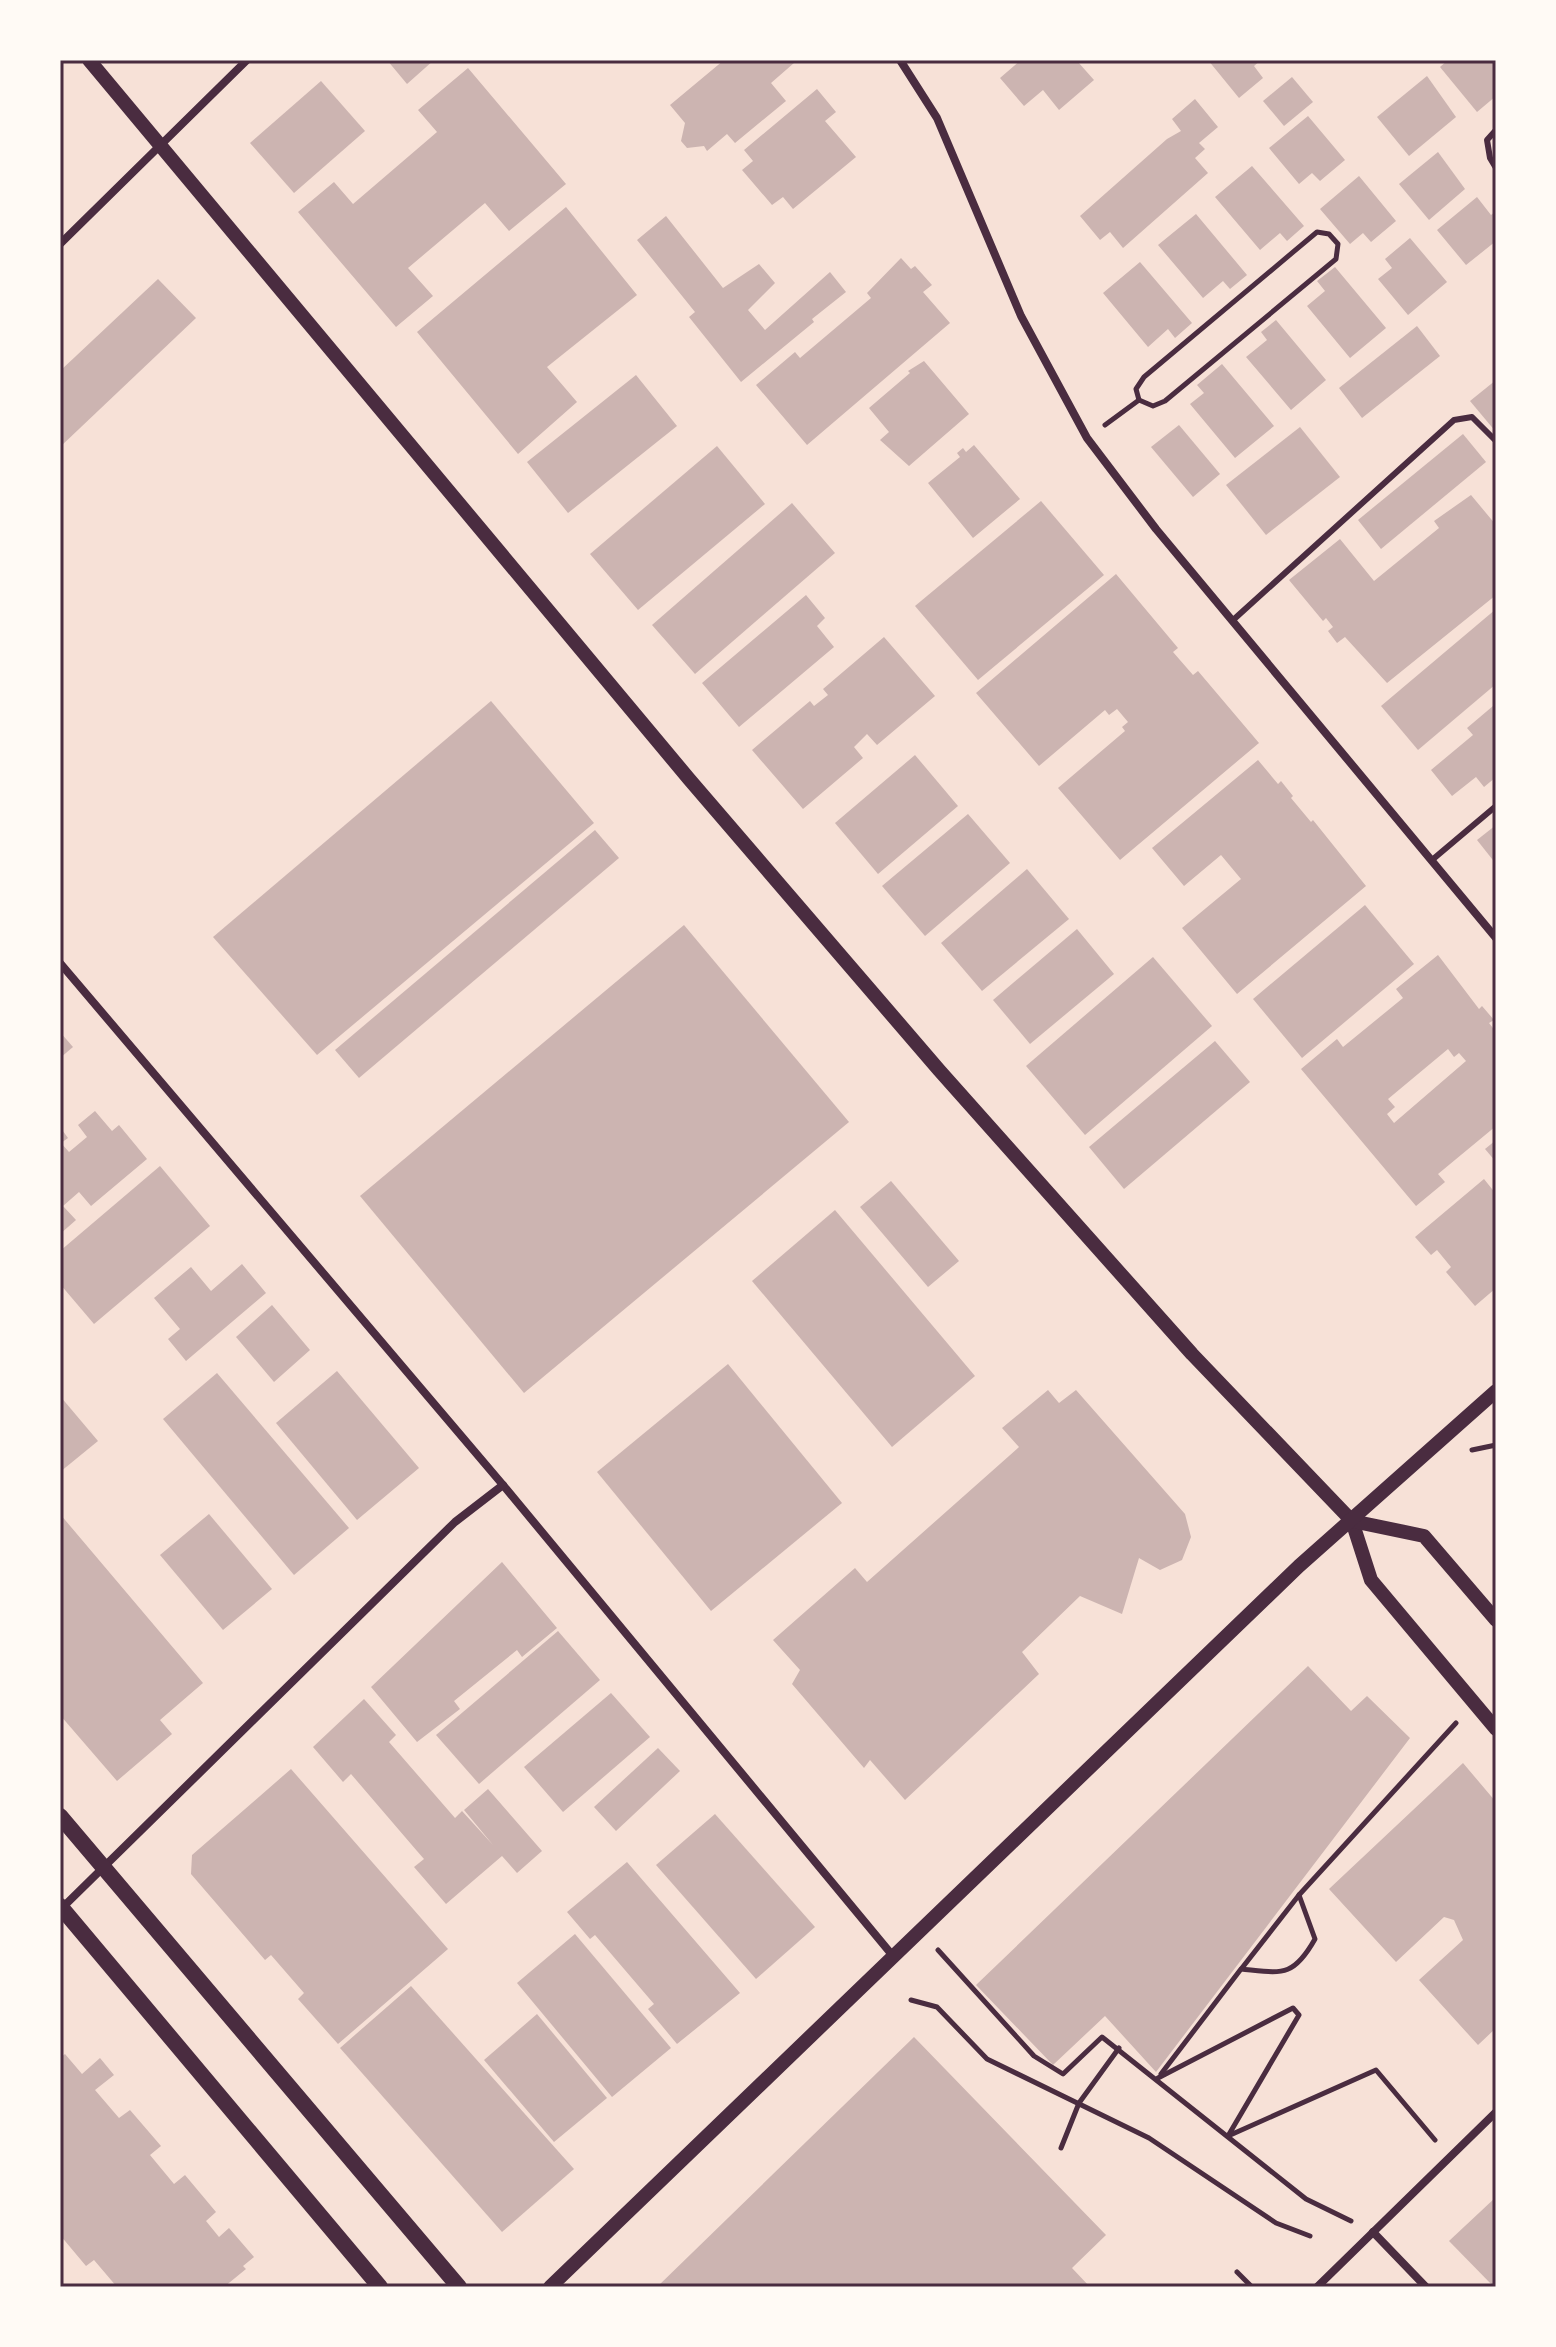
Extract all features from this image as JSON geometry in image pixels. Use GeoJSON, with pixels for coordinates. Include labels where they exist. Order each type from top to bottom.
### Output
{"type":"FeatureCollection","features":[{"type":"Feature","properties":{"kind":"main road"},"geometry":{"type":"LineString","coordinates":[[60,1816],[459,2287]]}},
{"type":"Feature","properties":{"kind":"main road"},"geometry":{"type":"LineString","coordinates":[[61,1908],[380,2287]]}},
{"type":"Feature","properties":{"kind":"street"},"geometry":{"type":"LineString","coordinates":[[89,60],[698,790],[939,1070],[1192,1354],[1352,1521],[1371,1580],[1496,1729]]}},
{"type":"Feature","properties":{"kind":"street"},"geometry":{"type":"LineString","coordinates":[[60,244],[247,60]]}},
{"type":"Feature","properties":{"kind":"street"},"geometry":{"type":"LineString","coordinates":[[900,60],[937,118],[1021,316],[1087,438],[1232,621],[1496,938]]}},
{"type":"Feature","properties":{"kind":"street"},"geometry":{"type":"LineString","coordinates":[[60,963],[503,1485],[893,1956]]}},
{"type":"Feature","properties":{"kind":"street"},"geometry":{"type":"LineString","coordinates":[[550,2287],[1299,1566],[1496,1391]]}},
{"type":"Feature","properties":{"kind":"street"},"geometry":{"type":"LineString","coordinates":[[61,1908],[455,1522],[503,1485]]}},
{"type":"Feature","properties":{"kind":"street"},"geometry":{"type":"LineString","coordinates":[[1352,1521],[1424,1536],[1496,1620]]}},
{"type":"Feature","properties":{"kind":"street"},"geometry":{"type":"LineString","coordinates":[[1317,2287],[1496,2112]]}},
{"type":"Feature","properties":{"kind":"street"},"geometry":{"type":"LineString","coordinates":[[1373,2232],[1426,2287]]}},
{"type":"Feature","properties":{"kind":"lane"},"geometry":{"type":"LineString","coordinates":[[1496,130],[1487,140],[1490,158],[1496,168]]}},
{"type":"Feature","properties":{"kind":"lane"},"geometry":{"type":"LineString","coordinates":[[1232,621],[1454,420],[1472,417],[1496,441]]}},
{"type":"Feature","properties":{"kind":"lane"},"geometry":{"type":"LineString","coordinates":[[1432,860],[1496,806]]}},
{"type":"Feature","properties":{"kind":"path"},"geometry":{"type":"LineString","coordinates":[[1317,232],[1329,234],[1338,244],[1336,259],[1165,401],[1153,406],[1139,400],[1136,389],[1144,377],[1317,232]]}},
{"type":"Feature","properties":{"kind":"path"},"geometry":{"type":"LineString","coordinates":[[1121,412],[1139,400]]}},
{"type":"Feature","properties":{"kind":"path"},"geometry":{"type":"LineString","coordinates":[[1158,2078],[1299,1895],[1436,1742],[1476,1705]]}},
{"type":"Feature","properties":{"kind":"path"},"geometry":{"type":"LineString","coordinates":[[1241,1969],[1283,1973],[1302,1963],[1315,1939],[1299,1895]]}},
{"type":"Feature","properties":{"kind":"path"},"geometry":{"type":"LineString","coordinates":[[920,1929],[1034,2056],[1063,2074],[1102,2037],[1158,2078],[1306,2199],[1373,2232]]}},
{"type":"Feature","properties":{"kind":"path"},"geometry":{"type":"LineString","coordinates":[[911,2000],[937,2007],[987,2059],[1149,2138],[1276,2223],[1310,2236]]}},
{"type":"Feature","properties":{"kind":"path"},"geometry":{"type":"LineString","coordinates":[[1158,2078],[1293,2008],[1299,2015],[1228,2136]]}},
{"type":"Feature","properties":{"kind":"path"},"geometry":{"type":"LineString","coordinates":[[1061,2148],[1079,2103],[1119,2048]]}},
{"type":"Feature","properties":{"kind":"path"},"geometry":{"type":"LineString","coordinates":[[1228,2136],[1376,2070],[1450,2157]]}},
{"type":"Feature","properties":{"kind":"path"},"geometry":{"type":"LineString","coordinates":[[1237,2272],[1252,2287]]}},
{"type":"Feature","properties":{"kind":"building"},"geometry":{"type":"Polygon","coordinates":[[[387,60],[434,60],[407,84],[387,60]]]}},
{"type":"Feature","properties":{"kind":"building"},"geometry":{"type":"Polygon","coordinates":[[[724,60],[791,60],[794,63],[771,83],[786,101],[735,143],[727,134],[707,151],[704,146],[687,148],[681,141],[685,123],[670,105],[724,60]]]}},
{"type":"Feature","properties":{"kind":"building"},"geometry":{"type":"Polygon","coordinates":[[[1021,60],[1080,60],[1078,62],[1094,80],[1059,110],[1043,90],[1024,106],[1000,78],[1021,60]]]}},
{"type":"Feature","properties":{"kind":"building"},"geometry":{"type":"Polygon","coordinates":[[[1208,60],[1261,60],[1254,66],[1263,78],[1239,98],[1208,60]]]}},
{"type":"Feature","properties":{"kind":"building"},"geometry":{"type":"Polygon","coordinates":[[[1448,60],[1496,60],[1496,96],[1477,112],[1440,67],[1448,60]]]}},
{"type":"Feature","properties":{"kind":"building"},"geometry":{"type":"Polygon","coordinates":[[[468,68],[566,184],[509,231],[485,203],[408,268],[433,296],[396,327],[298,212],[334,182],[353,204],[437,132],[418,110],[468,68]]]}},
{"type":"Feature","properties":{"kind":"building"},"geometry":{"type":"Polygon","coordinates":[[[1427,76],[1456,117],[1409,156],[1377,117],[1427,76]]]}},
{"type":"Feature","properties":{"kind":"building"},"geometry":{"type":"Polygon","coordinates":[[[1292,77],[1313,102],[1284,126],[1263,101],[1292,77]]]}},
{"type":"Feature","properties":{"kind":"building"},"geometry":{"type":"Polygon","coordinates":[[[321,81],[365,131],[294,193],[250,143],[321,81]]]}},
{"type":"Feature","properties":{"kind":"building"},"geometry":{"type":"Polygon","coordinates":[[[817,89],[836,112],[825,121],[856,157],[793,209],[783,197],[772,205],[742,170],[753,161],[744,150],[817,89]]]}},
{"type":"Feature","properties":{"kind":"building"},"geometry":{"type":"Polygon","coordinates":[[[1195,99],[1218,127],[1199,143],[1205,149],[1195,158],[1208,173],[1123,248],[1110,232],[1100,240],[1080,216],[1167,139],[1181,131],[1172,119],[1195,99]]]}},
{"type":"Feature","properties":{"kind":"building"},"geometry":{"type":"Polygon","coordinates":[[[1308,116],[1345,160],[1320,181],[1312,173],[1299,184],[1269,148],[1308,116]]]}},
{"type":"Feature","properties":{"kind":"building"},"geometry":{"type":"Polygon","coordinates":[[[1438,152],[1465,189],[1429,220],[1399,184],[1438,152]]]}},
{"type":"Feature","properties":{"kind":"building"},"geometry":{"type":"Polygon","coordinates":[[[1252,166],[1304,226],[1287,241],[1280,233],[1260,250],[1215,197],[1252,166]]]}},
{"type":"Feature","properties":{"kind":"building"},"geometry":{"type":"Polygon","coordinates":[[[1359,176],[1396,221],[1371,242],[1363,233],[1350,244],[1320,209],[1359,176]]]}},
{"type":"Feature","properties":{"kind":"building"},"geometry":{"type":"Polygon","coordinates":[[[1477,197],[1491,215],[1496,211],[1496,241],[1466,265],[1437,230],[1477,197]]]}},
{"type":"Feature","properties":{"kind":"building"},"geometry":{"type":"Polygon","coordinates":[[[566,207],[637,295],[547,367],[577,402],[518,454],[417,332],[566,207]]]}},
{"type":"Feature","properties":{"kind":"building"},"geometry":{"type":"Polygon","coordinates":[[[1196,214],[1247,275],[1230,289],[1223,281],[1203,298],[1158,245],[1196,214]]]}},
{"type":"Feature","properties":{"kind":"building"},"geometry":{"type":"Polygon","coordinates":[[[666,216],[723,288],[759,264],[775,283],[748,310],[765,330],[830,272],[846,292],[741,382],[689,317],[695,312],[637,240],[666,216]]]}},
{"type":"Feature","properties":{"kind":"building"},"geometry":{"type":"Polygon","coordinates":[[[1410,238],[1447,282],[1408,315],[1378,279],[1392,268],[1385,259],[1410,238]]]}},
{"type":"Feature","properties":{"kind":"building"},"geometry":{"type":"Polygon","coordinates":[[[901,258],[911,269],[915,266],[932,285],[923,292],[950,323],[807,445],[756,385],[795,352],[800,358],[871,298],[867,293],[901,258]]]}},
{"type":"Feature","properties":{"kind":"building"},"geometry":{"type":"Polygon","coordinates":[[[1140,262],[1192,323],[1175,338],[1168,329],[1148,347],[1103,293],[1140,262]]]}},
{"type":"Feature","properties":{"kind":"building"},"geometry":{"type":"Polygon","coordinates":[[[1335,267],[1386,328],[1350,358],[1307,306],[1325,291],[1317,281],[1335,267]]]}},
{"type":"Feature","properties":{"kind":"building"},"geometry":{"type":"Polygon","coordinates":[[[158,279],[196,318],[60,447],[60,371],[158,279]]]}},
{"type":"Feature","properties":{"kind":"building"},"geometry":{"type":"Polygon","coordinates":[[[1276,320],[1326,380],[1291,410],[1246,357],[1267,340],[1261,332],[1276,320]]]}},
{"type":"Feature","properties":{"kind":"building"},"geometry":{"type":"Polygon","coordinates":[[[1417,326],[1440,356],[1362,418],[1339,388],[1417,326]]]}},
{"type":"Feature","properties":{"kind":"building"},"geometry":{"type":"Polygon","coordinates":[[[924,361],[969,414],[909,466],[880,440],[889,432],[869,408],[910,373],[908,371],[924,361]]]}},
{"type":"Feature","properties":{"kind":"building"},"geometry":{"type":"Polygon","coordinates":[[[1222,364],[1274,426],[1235,458],[1190,404],[1204,393],[1197,385],[1222,364]]]}},
{"type":"Feature","properties":{"kind":"building"},"geometry":{"type":"Polygon","coordinates":[[[636,375],[677,426],[568,513],[527,462],[636,375]]]}},
{"type":"Feature","properties":{"kind":"building"},"geometry":{"type":"Polygon","coordinates":[[[1496,380],[1496,432],[1470,401],[1496,380]]]}},
{"type":"Feature","properties":{"kind":"building"},"geometry":{"type":"Polygon","coordinates":[[[1179,425],[1220,474],[1193,497],[1151,447],[1179,425]]]}},
{"type":"Feature","properties":{"kind":"building"},"geometry":{"type":"Polygon","coordinates":[[[1300,427],[1340,477],[1266,535],[1226,485],[1300,427]]]}},
{"type":"Feature","properties":{"kind":"building"},"geometry":{"type":"Polygon","coordinates":[[[1463,434],[1486,462],[1381,549],[1358,520],[1463,434]]]}},
{"type":"Feature","properties":{"kind":"building"},"geometry":{"type":"Polygon","coordinates":[[[974,445],[1020,499],[973,538],[928,483],[960,457],[957,453],[963,448],[966,452],[974,445]]]}},
{"type":"Feature","properties":{"kind":"building"},"geometry":{"type":"Polygon","coordinates":[[[717,446],[765,504],[638,610],[590,554],[717,446]]]}},
{"type":"Feature","properties":{"kind":"building"},"geometry":{"type":"Polygon","coordinates":[[[1471,495],[1496,525],[1496,595],[1387,683],[1345,637],[1337,643],[1328,631],[1333,627],[1326,618],[1323,621],[1289,580],[1340,539],[1374,581],[1439,528],[1434,521],[1471,495]]]}},
{"type":"Feature","properties":{"kind":"building"},"geometry":{"type":"Polygon","coordinates":[[[1041,501],[1104,575],[978,680],[915,606],[1041,501]]]}},
{"type":"Feature","properties":{"kind":"building"},"geometry":{"type":"Polygon","coordinates":[[[792,503],[835,553],[695,674],[652,625],[792,503]]]}},
{"type":"Feature","properties":{"kind":"building"},"geometry":{"type":"Polygon","coordinates":[[[1116,574],[1178,648],[1173,652],[1193,675],[1198,671],[1259,743],[1120,860],[1058,788],[1125,731],[1122,727],[1128,722],[1117,709],[1109,715],[1105,710],[1039,766],[976,693],[1116,574]]]}},
{"type":"Feature","properties":{"kind":"building"},"geometry":{"type":"Polygon","coordinates":[[[806,595],[825,618],[817,626],[834,647],[739,727],[702,683],[806,595]]]}},
{"type":"Feature","properties":{"kind":"building"},"geometry":{"type":"Polygon","coordinates":[[[1496,609],[1496,684],[1418,750],[1381,706],[1496,609]]]}},
{"type":"Feature","properties":{"kind":"building"},"geometry":{"type":"Polygon","coordinates":[[[884,637],[935,696],[877,745],[867,734],[854,747],[863,758],[803,809],[752,750],[810,701],[814,706],[828,695],[823,689],[884,637]]]}},
{"type":"Feature","properties":{"kind":"building"},"geometry":{"type":"Polygon","coordinates":[[[491,701],[594,823],[317,1055],[213,937],[491,701]]]}},
{"type":"Feature","properties":{"kind":"building"},"geometry":{"type":"Polygon","coordinates":[[[1493,706],[1496,777],[1484,787],[1476,777],[1452,796],[1431,770],[1473,735],[1467,728],[1493,706]]]}},
{"type":"Feature","properties":{"kind":"building"},"geometry":{"type":"Polygon","coordinates":[[[915,755],[958,806],[878,874],[835,823],[915,755]]]}},
{"type":"Feature","properties":{"kind":"building"},"geometry":{"type":"Polygon","coordinates":[[[1258,760],[1278,784],[1281,781],[1293,796],[1291,798],[1311,822],[1313,820],[1366,886],[1237,994],[1182,928],[1241,879],[1221,855],[1184,886],[1152,848],[1258,760]]]}},
{"type":"Feature","properties":{"kind":"building"},"geometry":{"type":"Polygon","coordinates":[[[968,814],[1010,863],[925,936],[882,886],[968,814]]]}},
{"type":"Feature","properties":{"kind":"building"},"geometry":{"type":"Polygon","coordinates":[[[1496,825],[1496,864],[1477,840],[1496,825]]]}},
{"type":"Feature","properties":{"kind":"building"},"geometry":{"type":"Polygon","coordinates":[[[595,830],[619,858],[359,1078],[335,1050],[595,830]]]}},
{"type":"Feature","properties":{"kind":"building"},"geometry":{"type":"Polygon","coordinates":[[[1027,869],[1069,919],[982,991],[941,943],[1027,869]]]}},
{"type":"Feature","properties":{"kind":"building"},"geometry":{"type":"Polygon","coordinates":[[[1365,905],[1414,964],[1302,1058],[1253,999],[1365,905]]]}},
{"type":"Feature","properties":{"kind":"building"},"geometry":{"type":"Polygon","coordinates":[[[684,925],[849,1122],[524,1393],[360,1196],[684,925]]]}},
{"type":"Feature","properties":{"kind":"building"},"geometry":{"type":"Polygon","coordinates":[[[1077,929],[1114,974],[1030,1044],[993,1000],[1077,929]]]}},
{"type":"Feature","properties":{"kind":"building"},"geometry":{"type":"Polygon","coordinates":[[[1438,955],[1479,1009],[1482,1006],[1494,1020],[1489,1023],[1496,1032],[1496,1126],[1438,1174],[1445,1182],[1416,1206],[1301,1069],[1337,1039],[1343,1047],[1403,998],[1396,989],[1438,955]],[[1448,1049],[1388,1099],[1395,1107],[1387,1114],[1394,1123],[1466,1061],[1459,1053],[1454,1057],[1448,1049]]]}},
{"type":"Feature","properties":{"kind":"building"},"geometry":{"type":"Polygon","coordinates":[[[1153,957],[1212,1026],[1085,1135],[1026,1066],[1153,957]]]}},
{"type":"Feature","properties":{"kind":"building"},"geometry":{"type":"Polygon","coordinates":[[[60,1032],[73,1047],[60,1058],[60,1032]]]}},
{"type":"Feature","properties":{"kind":"building"},"geometry":{"type":"Polygon","coordinates":[[[1215,1041],[1250,1082],[1124,1189],[1089,1147],[1215,1041]]]}},
{"type":"Feature","properties":{"kind":"building"},"geometry":{"type":"Polygon","coordinates":[[[95,1111],[112,1131],[119,1125],[147,1159],[91,1206],[79,1192],[63,1206],[76,1220],[60,1234],[60,1127],[68,1138],[61,1143],[69,1152],[87,1137],[78,1125],[95,1111]]]}},
{"type":"Feature","properties":{"kind":"building"},"geometry":{"type":"Polygon","coordinates":[[[1496,1140],[1496,1162],[1485,1149],[1496,1140]]]}},
{"type":"Feature","properties":{"kind":"building"},"geometry":{"type":"Polygon","coordinates":[[[160,1166],[210,1226],[94,1324],[60,1284],[60,1251],[160,1166]]]}},
{"type":"Feature","properties":{"kind":"building"},"geometry":{"type":"Polygon","coordinates":[[[1484,1179],[1496,1194],[1496,1288],[1475,1306],[1446,1272],[1451,1267],[1437,1250],[1431,1255],[1415,1237],[1484,1179]]]}},
{"type":"Feature","properties":{"kind":"building"},"geometry":{"type":"Polygon","coordinates":[[[891,1181],[959,1261],[928,1287],[860,1207],[891,1181]]]}},
{"type":"Feature","properties":{"kind":"building"},"geometry":{"type":"Polygon","coordinates":[[[835,1210],[975,1376],[892,1447],[752,1281],[835,1210]]]}},
{"type":"Feature","properties":{"kind":"building"},"geometry":{"type":"Polygon","coordinates":[[[242,1264],[266,1293],[186,1361],[168,1339],[180,1329],[154,1298],[191,1267],[211,1291],[242,1264]]]}},
{"type":"Feature","properties":{"kind":"building"},"geometry":{"type":"Polygon","coordinates":[[[272,1305],[310,1350],[274,1382],[236,1337],[272,1305]]]}},
{"type":"Feature","properties":{"kind":"building"},"geometry":{"type":"Polygon","coordinates":[[[728,1364],[842,1503],[711,1611],[597,1472],[728,1364]]]}},
{"type":"Feature","properties":{"kind":"building"},"geometry":{"type":"Polygon","coordinates":[[[337,1371],[419,1468],[357,1520],[276,1423],[337,1371]]]}},
{"type":"Feature","properties":{"kind":"building"},"geometry":{"type":"Polygon","coordinates":[[[217,1373],[349,1528],[294,1575],[163,1419],[217,1373]]]}},
{"type":"Feature","properties":{"kind":"building"},"geometry":{"type":"Polygon","coordinates":[[[1048,1390],[1059,1403],[1076,1390],[1185,1514],[1191,1537],[1182,1560],[1160,1570],[1139,1558],[1122,1614],[1080,1596],[1022,1652],[1039,1674],[905,1800],[870,1760],[864,1768],[792,1684],[800,1670],[773,1640],[855,1568],[867,1582],[1019,1447],[1002,1428],[1048,1390]]]}},
{"type":"Feature","properties":{"kind":"building"},"geometry":{"type":"Polygon","coordinates":[[[60,1396],[98,1441],[60,1472],[60,1396]]]}},
{"type":"Feature","properties":{"kind":"building"},"geometry":{"type":"Polygon","coordinates":[[[60,1514],[203,1683],[160,1720],[172,1734],[117,1781],[60,1715],[60,1514]]]}},
{"type":"Feature","properties":{"kind":"building"},"geometry":{"type":"Polygon","coordinates":[[[209,1514],[272,1589],[223,1630],[160,1555],[209,1514]]]}},
{"type":"Feature","properties":{"kind":"building"},"geometry":{"type":"Polygon","coordinates":[[[502,1562],[557,1628],[522,1657],[517,1650],[454,1701],[460,1709],[417,1742],[371,1687],[502,1562]]]}},
{"type":"Feature","properties":{"kind":"building"},"geometry":{"type":"Polygon","coordinates":[[[558,1631],[600,1680],[479,1784],[436,1735],[558,1631]]]}},
{"type":"Feature","properties":{"kind":"building"},"geometry":{"type":"Polygon","coordinates":[[[1308,1666],[1351,1711],[1367,1696],[1410,1738],[1156,2072],[1105,2016],[1053,2065],[976,1985],[1308,1666]]]}},
{"type":"Feature","properties":{"kind":"building"},"geometry":{"type":"Polygon","coordinates":[[[611,1693],[650,1737],[563,1812],[524,1767],[611,1693]]]}},
{"type":"Feature","properties":{"kind":"building"},"geometry":{"type":"Polygon","coordinates":[[[364,1699],[396,1735],[389,1742],[455,1818],[462,1811],[493,1845],[464,1810],[488,1789],[542,1851],[517,1873],[502,1856],[446,1904],[414,1867],[424,1859],[351,1774],[343,1782],[313,1747],[364,1699]]]}},
{"type":"Feature","properties":{"kind":"building"},"geometry":{"type":"Polygon","coordinates":[[[658,1748],[680,1771],[616,1831],[594,1807],[658,1748]]]}},
{"type":"Feature","properties":{"kind":"building"},"geometry":{"type":"Polygon","coordinates":[[[1463,1763],[1496,1802],[1496,2028],[1478,2045],[1419,1980],[1463,1940],[1454,1920],[1444,1917],[1396,1962],[1329,1889],[1463,1763]]]}},
{"type":"Feature","properties":{"kind":"building"},"geometry":{"type":"Polygon","coordinates":[[[291,1769],[448,1949],[338,2044],[298,1999],[304,1993],[271,1955],[265,1960],[191,1874],[192,1855],[291,1769]]]}},
{"type":"Feature","properties":{"kind":"building"},"geometry":{"type":"Polygon","coordinates":[[[715,1814],[815,1927],[756,1979],[656,1865],[715,1814]]]}},
{"type":"Feature","properties":{"kind":"building"},"geometry":{"type":"Polygon","coordinates":[[[627,1862],[740,1993],[677,2044],[648,2009],[654,2004],[595,1935],[590,1939],[567,1912],[627,1862]]]}},
{"type":"Feature","properties":{"kind":"building"},"geometry":{"type":"Polygon","coordinates":[[[575,1934],[671,2048],[612,2097],[517,1983],[575,1934]]]}},
{"type":"Feature","properties":{"kind":"building"},"geometry":{"type":"Polygon","coordinates":[[[411,1986],[574,2169],[502,2232],[340,2048],[411,1986]]]}},
{"type":"Feature","properties":{"kind":"building"},"geometry":{"type":"Polygon","coordinates":[[[537,2014],[607,2098],[554,2142],[484,2060],[537,2014]]]}},
{"type":"Feature","properties":{"kind":"building"},"geometry":{"type":"Polygon","coordinates":[[[914,2037],[1106,2235],[1072,2268],[1090,2287],[657,2287],[914,2037]]]}},
{"type":"Feature","properties":{"kind":"building"},"geometry":{"type":"Polygon","coordinates":[[[65,2054],[82,2074],[100,2058],[114,2075],[95,2090],[119,2118],[130,2110],[161,2146],[150,2155],[174,2184],[185,2175],[216,2212],[206,2221],[219,2237],[229,2228],[254,2257],[243,2266],[246,2269],[224,2287],[117,2287],[94,2260],[86,2266],[60,2235],[60,2058],[65,2054]]]}},
{"type":"Feature","properties":{"kind":"building"},"geometry":{"type":"Polygon","coordinates":[[[1496,2197],[1496,2287],[1494,2287],[1449,2241],[1496,2197]]]}}]}
